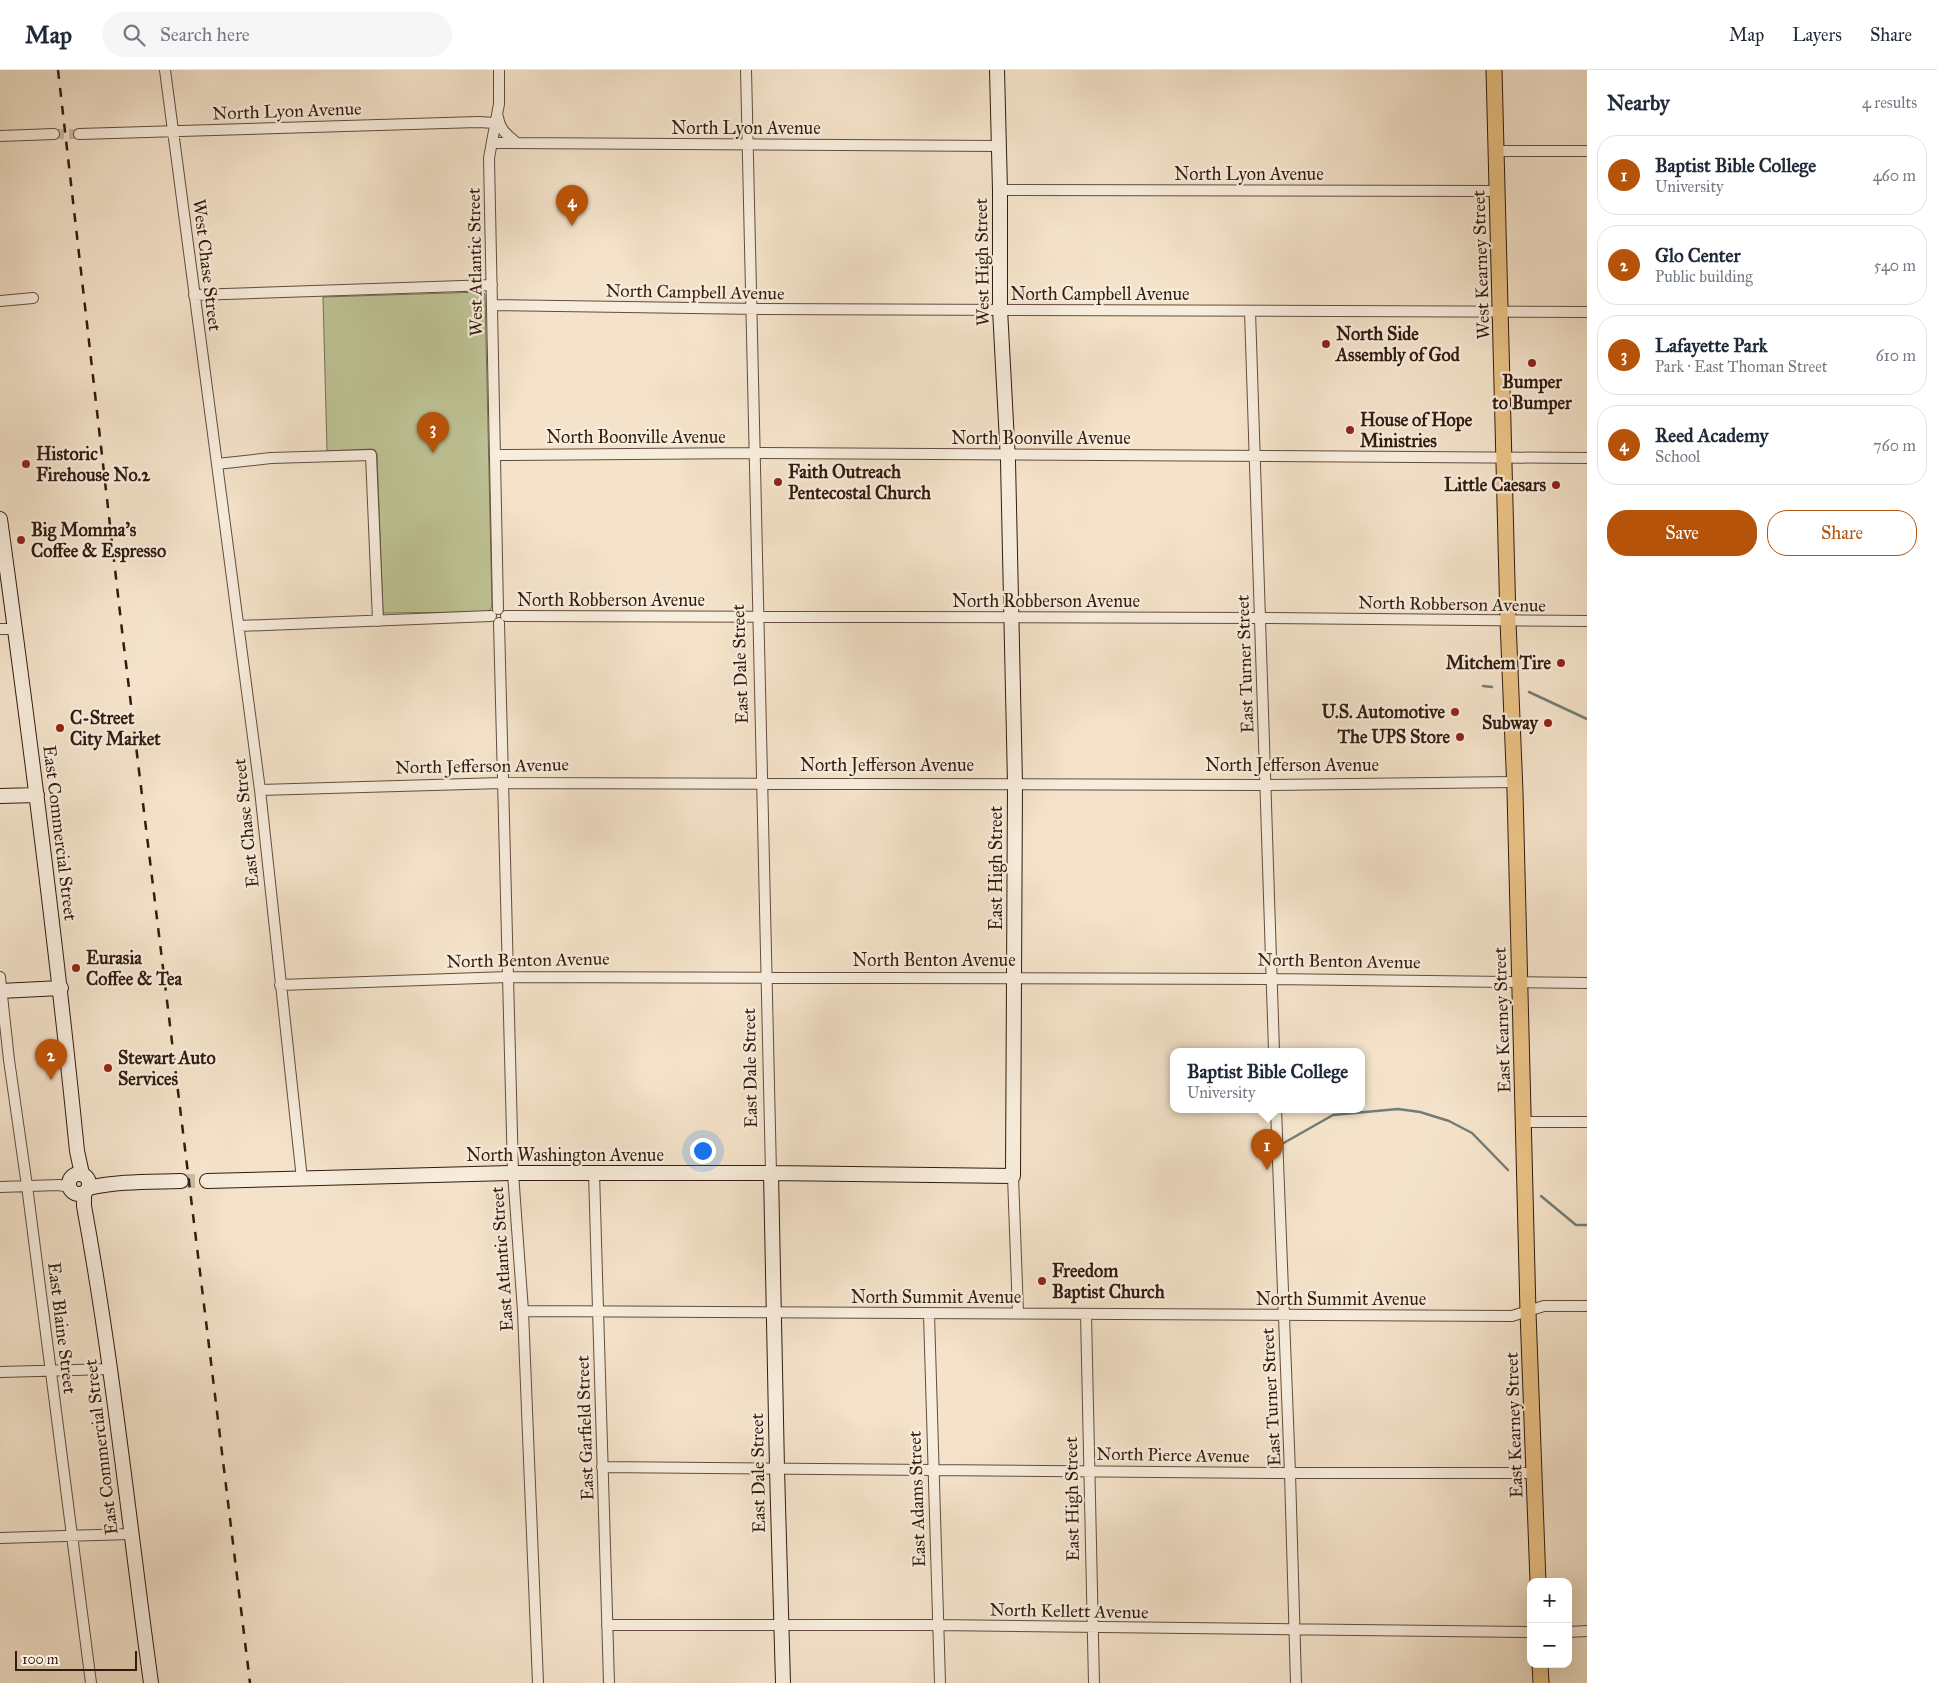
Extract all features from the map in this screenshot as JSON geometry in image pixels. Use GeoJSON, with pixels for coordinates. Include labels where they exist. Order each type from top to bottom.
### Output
{"type":"FeatureCollection","features":[{"type":"Feature","properties":{"kind":"main road","name":"West Kearney Street"},"geometry":{"type":"LineString","coordinates":[[1494,70],[1505,458]]}},
{"type":"Feature","properties":{"kind":"main road","name":"East Kearney Street"},"geometry":{"type":"LineString","coordinates":[[1505,458],[1528,1312],[1538,1578]]}},
{"type":"Feature","properties":{"kind":"main road"},"geometry":{"type":"LineString","coordinates":[[1540,1668],[1541,1683]]}},
{"type":"Feature","properties":{"kind":"street","name":"West Chase Street"},"geometry":{"type":"LineString","coordinates":[[165,70],[217,464]]}},
{"type":"Feature","properties":{"kind":"street","name":"West Atlantic Street"},"geometry":{"type":"LineString","coordinates":[[495,455],[489,158],[499,104],[499,70]]}},
{"type":"Feature","properties":{"kind":"street","name":"East Dale Street"},"geometry":{"type":"LineString","coordinates":[[746,70],[752,309],[753,453],[767,978],[776,1469],[783,1683]]}},
{"type":"Feature","properties":{"kind":"street","name":"West High Street"},"geometry":{"type":"LineString","coordinates":[[998,70],[1000,309],[1007,454]]}},
{"type":"Feature","properties":{"kind":"street","name":"North Lyon Avenue"},"geometry":{"type":"LineString","coordinates":[[79,134],[458,122],[496,118]]}},
{"type":"Feature","properties":{"kind":"street"},"geometry":{"type":"LineString","coordinates":[[496,118],[506,134],[517,143]]}},
{"type":"Feature","properties":{"kind":"street"},"geometry":{"type":"LineString","coordinates":[[0,136],[54,134]]}},
{"type":"Feature","properties":{"kind":"street","name":"North Lyon Avenue"},"geometry":{"type":"LineString","coordinates":[[493,142],[999,146]]}},
{"type":"Feature","properties":{"kind":"street"},"geometry":{"type":"LineString","coordinates":[[1496,151],[1587,151]]}},
{"type":"Feature","properties":{"kind":"street","name":"North Lyon Avenue"},"geometry":{"type":"LineString","coordinates":[[1000,190],[1497,192]]}},
{"type":"Feature","properties":{"kind":"street"},"geometry":{"type":"LineString","coordinates":[[194,296],[492,285]]}},
{"type":"Feature","properties":{"kind":"street"},"geometry":{"type":"LineString","coordinates":[[0,300],[33,298]]}},
{"type":"Feature","properties":{"kind":"street","name":"North Campbell Avenue"},"geometry":{"type":"LineString","coordinates":[[492,305],[752,309],[1587,312]]}},
{"type":"Feature","properties":{"kind":"street","name":"East Turner Street"},"geometry":{"type":"LineString","coordinates":[[1250,311],[1274,1048]]}},
{"type":"Feature","properties":{"kind":"street","name":"North Boonville Avenue"},"geometry":{"type":"LineString","coordinates":[[495,455],[753,453],[1587,458]]}},
{"type":"Feature","properties":{"kind":"street","name":"East High Street"},"geometry":{"type":"LineString","coordinates":[[1007,454],[1015,784],[1013,1176],[1018,1313]]}},
{"type":"Feature","properties":{"kind":"street"},"geometry":{"type":"LineString","coordinates":[[217,464],[271,458],[372,455],[378,621]]}},
{"type":"Feature","properties":{"kind":"street","name":"East Atlantic Street"},"geometry":{"type":"LineString","coordinates":[[495,455],[513,1173],[523,1311],[538,1683]]}},
{"type":"Feature","properties":{"kind":"street","name":"East Chase Street"},"geometry":{"type":"LineString","coordinates":[[217,464],[260,790],[302,1179]]}},
{"type":"Feature","properties":{"kind":"street","name":"East Commercial Street"},"geometry":{"type":"LineString","coordinates":[[0,519],[37,795],[60,988],[79,1186],[111,1369],[130,1534],[151,1683]]}},
{"type":"Feature","properties":{"kind":"street","name":"North Robberson Avenue"},"geometry":{"type":"LineString","coordinates":[[239,626],[498,616],[1012,616],[1587,621]]}},
{"type":"Feature","properties":{"kind":"street"},"geometry":{"type":"LineString","coordinates":[[0,629],[15,629]]}},
{"type":"Feature","properties":{"kind":"street","name":"North Jefferson Avenue"},"geometry":{"type":"LineString","coordinates":[[260,790],[502,782],[1265,785],[1514,782]]}},
{"type":"Feature","properties":{"kind":"street"},"geometry":{"type":"LineString","coordinates":[[0,796],[37,795]]}},
{"type":"Feature","properties":{"kind":"street","name":"North Benton Avenue"},"geometry":{"type":"LineString","coordinates":[[280,985],[508,977],[1272,979],[1587,982]]}},
{"type":"Feature","properties":{"kind":"street"},"geometry":{"type":"LineString","coordinates":[[1,986],[60,988]]}},
{"type":"Feature","properties":{"kind":"street","name":"East Blaine Street"},"geometry":{"type":"LineString","coordinates":[[1,986],[4,1060],[27,1186],[91,1683]]}},
{"type":"Feature","properties":{"kind":"street","name":"East Turner Street"},"geometry":{"type":"LineString","coordinates":[[1276,1113],[1296,1683]]}},
{"type":"Feature","properties":{"kind":"street"},"geometry":{"type":"LineString","coordinates":[[1524,1122],[1587,1122]]}},
{"type":"Feature","properties":{"kind":"street","name":"North Washington Avenue"},"geometry":{"type":"LineString","coordinates":[[207,1180],[513,1173],[771,1173],[1013,1176]]}},
{"type":"Feature","properties":{"kind":"street","name":"East Garfield Street"},"geometry":{"type":"LineString","coordinates":[[594,1173],[609,1683]]}},
{"type":"Feature","properties":{"kind":"street"},"geometry":{"type":"LineString","coordinates":[[0,1187],[79,1186],[181,1181]]}},
{"type":"Feature","properties":{"kind":"street","name":"North Summit Avenue"},"geometry":{"type":"LineString","coordinates":[[523,1311],[1512,1316],[1544,1306],[1587,1306]]}},
{"type":"Feature","properties":{"kind":"street","name":"East Adams Street"},"geometry":{"type":"LineString","coordinates":[[929,1314],[932,1469],[940,1683]]}},
{"type":"Feature","properties":{"kind":"street","name":"East High Street"},"geometry":{"type":"LineString","coordinates":[[1086,1314],[1094,1683]]}},
{"type":"Feature","properties":{"kind":"street"},"geometry":{"type":"LineString","coordinates":[[0,1372],[111,1369]]}},
{"type":"Feature","properties":{"kind":"street","name":"North Pierce Avenue"},"geometry":{"type":"LineString","coordinates":[[602,1467],[1290,1473],[1534,1473]]}},
{"type":"Feature","properties":{"kind":"street"},"geometry":{"type":"LineString","coordinates":[[0,1538],[130,1534]]}},
{"type":"Feature","properties":{"kind":"street","name":"North Kellett Avenue"},"geometry":{"type":"LineString","coordinates":[[607,1626],[1295,1628],[1527,1632]]}},
{"type":"Feature","properties":{"kind":"street"},"geometry":{"type":"LineString","coordinates":[[1572,1632],[1587,1631]]}},
{"type":"Feature","properties":{"kind":"green space"},"geometry":{"type":"Polygon","coordinates":[[[482,292],[485,294],[492,607],[490,610],[483,612],[383,613],[377,454],[372,449],[327,451],[323,297],[482,292]]]}},
{"type":"Feature","properties":{"kind":"waterway"},"geometry":{"type":"LineString","coordinates":[[1483,686],[1492,687]]}},
{"type":"Feature","properties":{"kind":"waterway"},"geometry":{"type":"LineString","coordinates":[[1529,692],[1587,719]]}},
{"type":"Feature","properties":{"kind":"waterway"},"geometry":{"type":"LineString","coordinates":[[1365,1112],[1398,1109],[1420,1112],[1449,1121],[1472,1133],[1508,1170]]}},
{"type":"Feature","properties":{"kind":"waterway"},"geometry":{"type":"LineString","coordinates":[[1282,1144],[1333,1115],[1355,1113]]}},
{"type":"Feature","properties":{"kind":"waterway"},"geometry":{"type":"LineString","coordinates":[[1541,1196],[1576,1225],[1587,1225]]}},
{"type":"Feature","properties":{"kind":"tunnel"},"geometry":{"type":"LineString","coordinates":[[54,134],[79,134]]}},
{"type":"Feature","properties":{"kind":"tunnel"},"geometry":{"type":"LineString","coordinates":[[181,1181],[207,1181]]}},
{"type":"Feature","properties":{"kind":"railway"},"geometry":{"type":"LineString","coordinates":[[58,70],[123,639],[250,1683]]}},
{"type":"Feature","properties":{"kind":"place","name":"Reed Academy"},"geometry":{"type":"Point","coordinates":[572,226]}},
{"type":"Feature","properties":{"kind":"place","name":"North Side Assembly of God"},"geometry":{"type":"Point","coordinates":[1326,344]}},
{"type":"Feature","properties":{"kind":"place","name":"Bumper to Bumper"},"geometry":{"type":"Point","coordinates":[1532,363]}},
{"type":"Feature","properties":{"kind":"place","name":"House of Hope Ministries"},"geometry":{"type":"Point","coordinates":[1350,430]}},
{"type":"Feature","properties":{"kind":"place","name":"Lafayette Park"},"geometry":{"type":"Point","coordinates":[433,453]}},
{"type":"Feature","properties":{"kind":"place","name":"Historic Firehouse No.2"},"geometry":{"type":"Point","coordinates":[26,464]}},
{"type":"Feature","properties":{"kind":"place","name":"Faith Outreach Pentecostal Church"},"geometry":{"type":"Point","coordinates":[778,482]}},
{"type":"Feature","properties":{"kind":"place","name":"Little Caesars"},"geometry":{"type":"Point","coordinates":[1556,485]}},
{"type":"Feature","properties":{"kind":"place","name":"Big Momma's Coffee & Espresso"},"geometry":{"type":"Point","coordinates":[21,540]}},
{"type":"Feature","properties":{"kind":"place","name":"Mitchem Tire"},"geometry":{"type":"Point","coordinates":[1561,663]}},
{"type":"Feature","properties":{"kind":"place","name":"U.S. Automotive"},"geometry":{"type":"Point","coordinates":[1455,712]}},
{"type":"Feature","properties":{"kind":"place","name":"Subway"},"geometry":{"type":"Point","coordinates":[1548,723]}},
{"type":"Feature","properties":{"kind":"place","name":"C-Street City Market"},"geometry":{"type":"Point","coordinates":[60,728]}},
{"type":"Feature","properties":{"kind":"place","name":"The UPS Store"},"geometry":{"type":"Point","coordinates":[1460,737]}},
{"type":"Feature","properties":{"kind":"place","name":"Eurasia Coffee & Tea"},"geometry":{"type":"Point","coordinates":[76,968]}},
{"type":"Feature","properties":{"kind":"place","name":"Stewart Auto Services"},"geometry":{"type":"Point","coordinates":[108,1068]}},
{"type":"Feature","properties":{"kind":"place","name":"Glo Center"},"geometry":{"type":"Point","coordinates":[51,1080]}},
{"type":"Feature","properties":{"kind":"place","name":"Baptist Bible College"},"geometry":{"type":"Point","coordinates":[1267,1170]}},
{"type":"Feature","properties":{"kind":"place","name":"Freedom Baptist Church"},"geometry":{"type":"Point","coordinates":[1042,1281]}}]}
